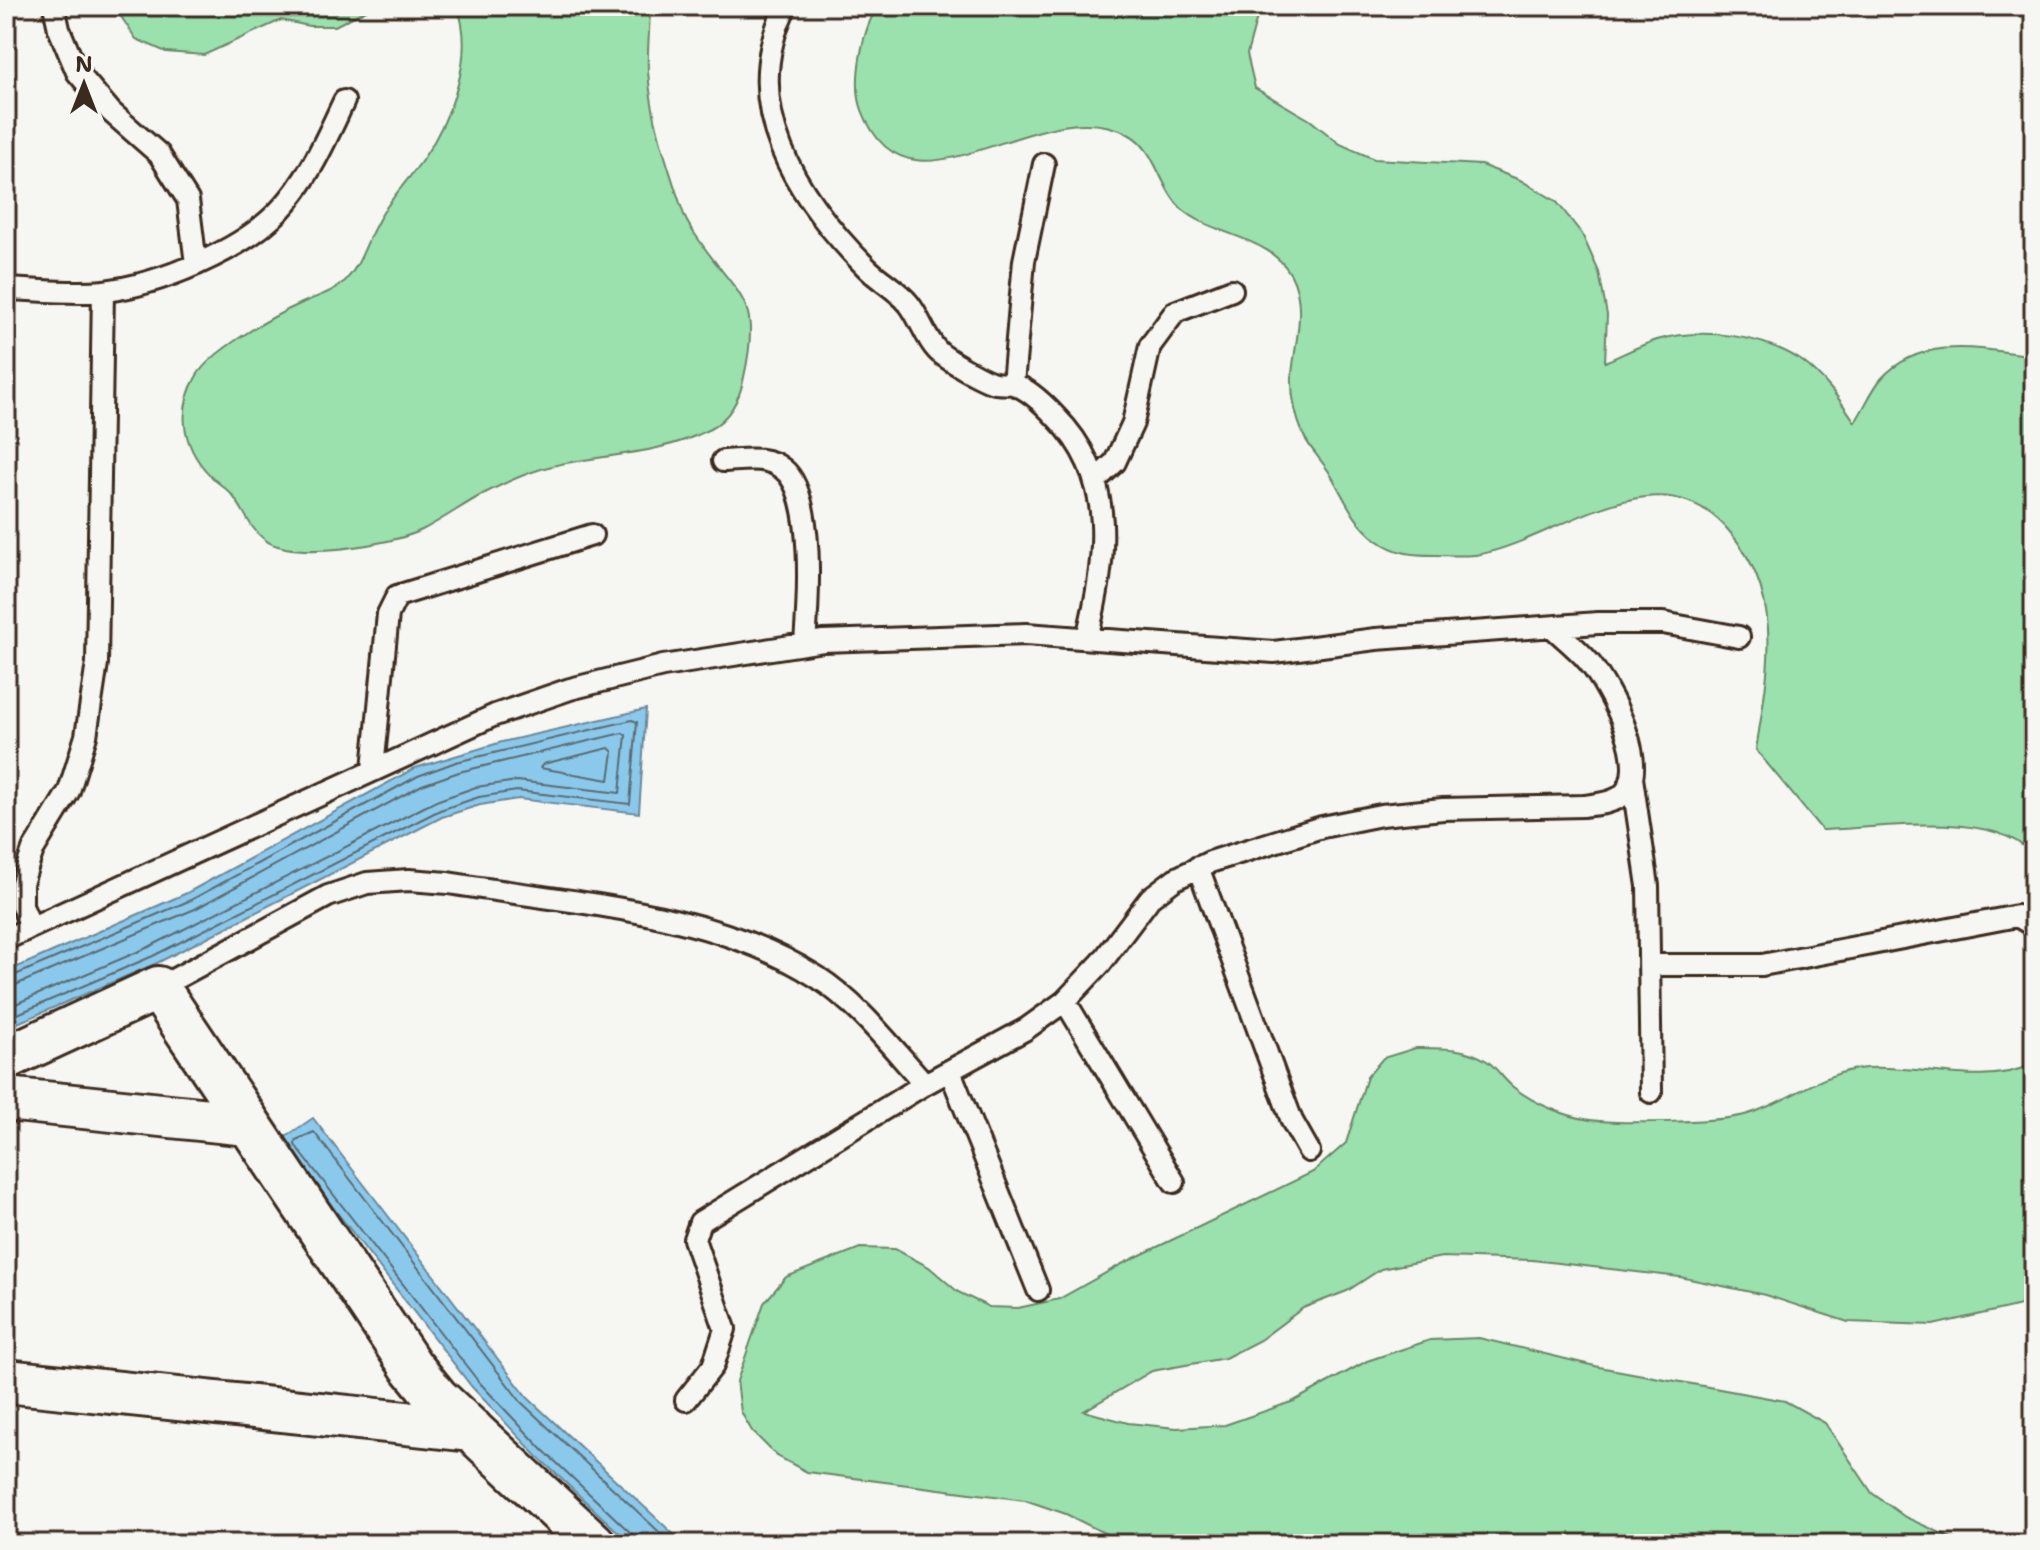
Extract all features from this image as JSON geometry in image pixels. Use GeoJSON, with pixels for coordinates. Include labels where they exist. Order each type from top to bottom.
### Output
{"type":"FeatureCollection","features":[{"type":"Feature","properties":{"kind":"street"},"geometry":{"type":"LineString","coordinates":[[6,1058],[158,988],[411,1366],[437,1398],[594,1544]]}},
{"type":"Feature","properties":{"kind":"street"},"geometry":{"type":"LineString","coordinates":[[6,1099],[248,1124]]}},
{"type":"Feature","properties":{"kind":"street"},"geometry":{"type":"LineString","coordinates":[[7,1391],[472,1430]]}},
{"type":"Feature","properties":{"kind":"lane"},"geometry":{"type":"LineString","coordinates":[[54,6],[59,29],[77,72],[111,112],[159,154],[188,200],[196,264]]}},
{"type":"Feature","properties":{"kind":"lane"},"geometry":{"type":"LineString","coordinates":[[786,6],[776,25],[766,82],[772,132],[819,215],[868,269],[908,303],[938,352],[993,383],[1013,384],[1042,402],[1068,428],[1095,481],[1104,509],[1104,562],[1087,638]]}},
{"type":"Feature","properties":{"kind":"lane"},"geometry":{"type":"LineString","coordinates":[[6,289],[103,291],[165,277],[220,253],[278,212],[314,163],[344,101]]}},
{"type":"Feature","properties":{"kind":"lane"},"geometry":{"type":"LineString","coordinates":[[1013,384],[1024,261],[1044,164]]}},
{"type":"Feature","properties":{"kind":"lane"},"geometry":{"type":"LineString","coordinates":[[1095,481],[1115,462],[1133,423],[1150,346],[1175,312],[1232,290]]}},
{"type":"Feature","properties":{"kind":"lane"},"geometry":{"type":"LineString","coordinates":[[31,927],[22,906],[22,883],[33,850],[69,791],[86,736],[97,663],[103,291]]}},
{"type":"Feature","properties":{"kind":"lane"},"geometry":{"type":"LineString","coordinates":[[723,461],[763,459],[785,469],[799,495],[810,573],[805,643]]}},
{"type":"Feature","properties":{"kind":"lane"},"geometry":{"type":"LineString","coordinates":[[373,769],[388,614],[397,596],[592,535]]}},
{"type":"Feature","properties":{"kind":"lane"},"geometry":{"type":"LineString","coordinates":[[6,939],[495,715],[570,689],[663,666],[805,643],[951,635],[1087,638],[1274,652],[1376,639],[1663,623],[1739,637]]}},
{"type":"Feature","properties":{"kind":"lane"},"geometry":{"type":"LineString","coordinates":[[1552,627],[1588,661],[1623,719],[1632,752],[1632,778],[1648,886],[1651,1092]]}},
{"type":"Feature","properties":{"kind":"lane"},"geometry":{"type":"LineString","coordinates":[[686,1400],[713,1366],[725,1329],[694,1239],[700,1222],[925,1084],[1026,1029],[1065,1001],[1101,963],[1150,898],[1198,867],[1322,827],[1381,815],[1443,809],[1606,803],[1623,795],[1632,778]]}},
{"type":"Feature","properties":{"kind":"lane"},"geometry":{"type":"LineString","coordinates":[[1198,867],[1292,1121],[1309,1151]]}},
{"type":"Feature","properties":{"kind":"lane"},"geometry":{"type":"LineString","coordinates":[[158,988],[328,896],[367,883],[409,880],[448,883],[699,925],[765,947],[820,979],[865,1019],[925,1084]]}},
{"type":"Feature","properties":{"kind":"lane"},"geometry":{"type":"LineString","coordinates":[[1649,965],[1762,965],[2017,916],[2034,926]]}},
{"type":"Feature","properties":{"kind":"lane"},"geometry":{"type":"LineString","coordinates":[[1065,1001],[1174,1182]]}},
{"type":"Feature","properties":{"kind":"lane"},"geometry":{"type":"LineString","coordinates":[[950,1071],[1038,1290]]}},
{"type":"Feature","properties":{"kind":"green space"},"geometry":{"type":"Polygon","coordinates":[[[114,6],[374,6],[335,26],[309,26],[281,20],[204,55],[166,52],[136,39],[114,6]]]}},
{"type":"Feature","properties":{"kind":"green space"},"geometry":{"type":"Polygon","coordinates":[[[457,6],[650,6],[650,89],[656,125],[684,216],[736,288],[748,314],[749,351],[740,392],[723,419],[692,437],[674,444],[532,472],[485,493],[408,536],[367,545],[319,550],[279,546],[259,535],[232,495],[196,456],[186,431],[186,405],[190,391],[203,367],[229,345],[276,316],[335,289],[350,275],[381,216],[433,143],[451,105],[458,86],[464,45],[457,6]]]}},
{"type":"Feature","properties":{"kind":"green space"},"geometry":{"type":"Polygon","coordinates":[[[878,6],[1260,6],[1247,54],[1255,88],[1310,120],[1340,144],[1374,159],[1481,165],[1520,180],[1556,201],[1582,234],[1599,272],[1607,315],[1605,362],[1651,342],[1675,336],[1713,334],[1751,340],[1786,352],[1810,367],[1855,422],[1881,379],[1915,355],[1934,350],[1974,348],[2034,356],[2034,858],[2018,842],[1995,832],[1967,826],[1936,824],[1822,830],[1756,750],[1768,664],[1766,609],[1759,582],[1747,556],[1729,531],[1701,508],[1672,497],[1641,498],[1608,505],[1511,545],[1476,555],[1412,554],[1398,551],[1377,540],[1355,517],[1300,427],[1292,382],[1299,324],[1298,299],[1291,275],[1281,262],[1255,244],[1194,218],[1181,208],[1167,190],[1145,149],[1128,134],[1093,124],[1055,127],[943,159],[910,159],[883,145],[862,110],[858,86],[863,42],[878,6]]]}},
{"type":"Feature","properties":{"kind":"green space"},"geometry":{"type":"Polygon","coordinates":[[[1416,1048],[1453,1049],[1479,1056],[1521,1093],[1549,1108],[1590,1120],[1623,1122],[1694,1121],[1748,1114],[1850,1070],[1887,1068],[1972,1075],[2014,1071],[2034,1064],[2034,1302],[1933,1325],[1848,1322],[1765,1295],[1680,1277],[1532,1260],[1442,1257],[1381,1269],[1347,1291],[1303,1308],[1260,1340],[1225,1358],[1152,1371],[1084,1411],[1128,1423],[1177,1428],[1225,1425],[1294,1401],[1367,1361],[1430,1340],[1479,1338],[1599,1367],[1785,1401],[1825,1423],[1872,1493],[1905,1517],[1965,1544],[1126,1544],[1066,1514],[1025,1500],[807,1472],[777,1456],[752,1431],[741,1412],[737,1381],[764,1303],[786,1277],[860,1248],[895,1249],[929,1267],[958,1292],[989,1307],[1018,1308],[1059,1299],[1122,1264],[1313,1172],[1346,1143],[1367,1077],[1383,1058],[1416,1048]]]}},
{"type":"Feature","properties":{"kind":"water"},"geometry":{"type":"Polygon","coordinates":[[[646,709],[639,813],[518,799],[480,805],[442,817],[157,963],[6,1028],[6,972],[187,893],[415,768],[502,742],[646,709]]]}},
{"type":"Feature","properties":{"kind":"water"},"geometry":{"type":"Polygon","coordinates":[[[313,1118],[527,1397],[684,1544],[631,1544],[537,1456],[472,1387],[281,1140],[313,1118]]]}}]}
